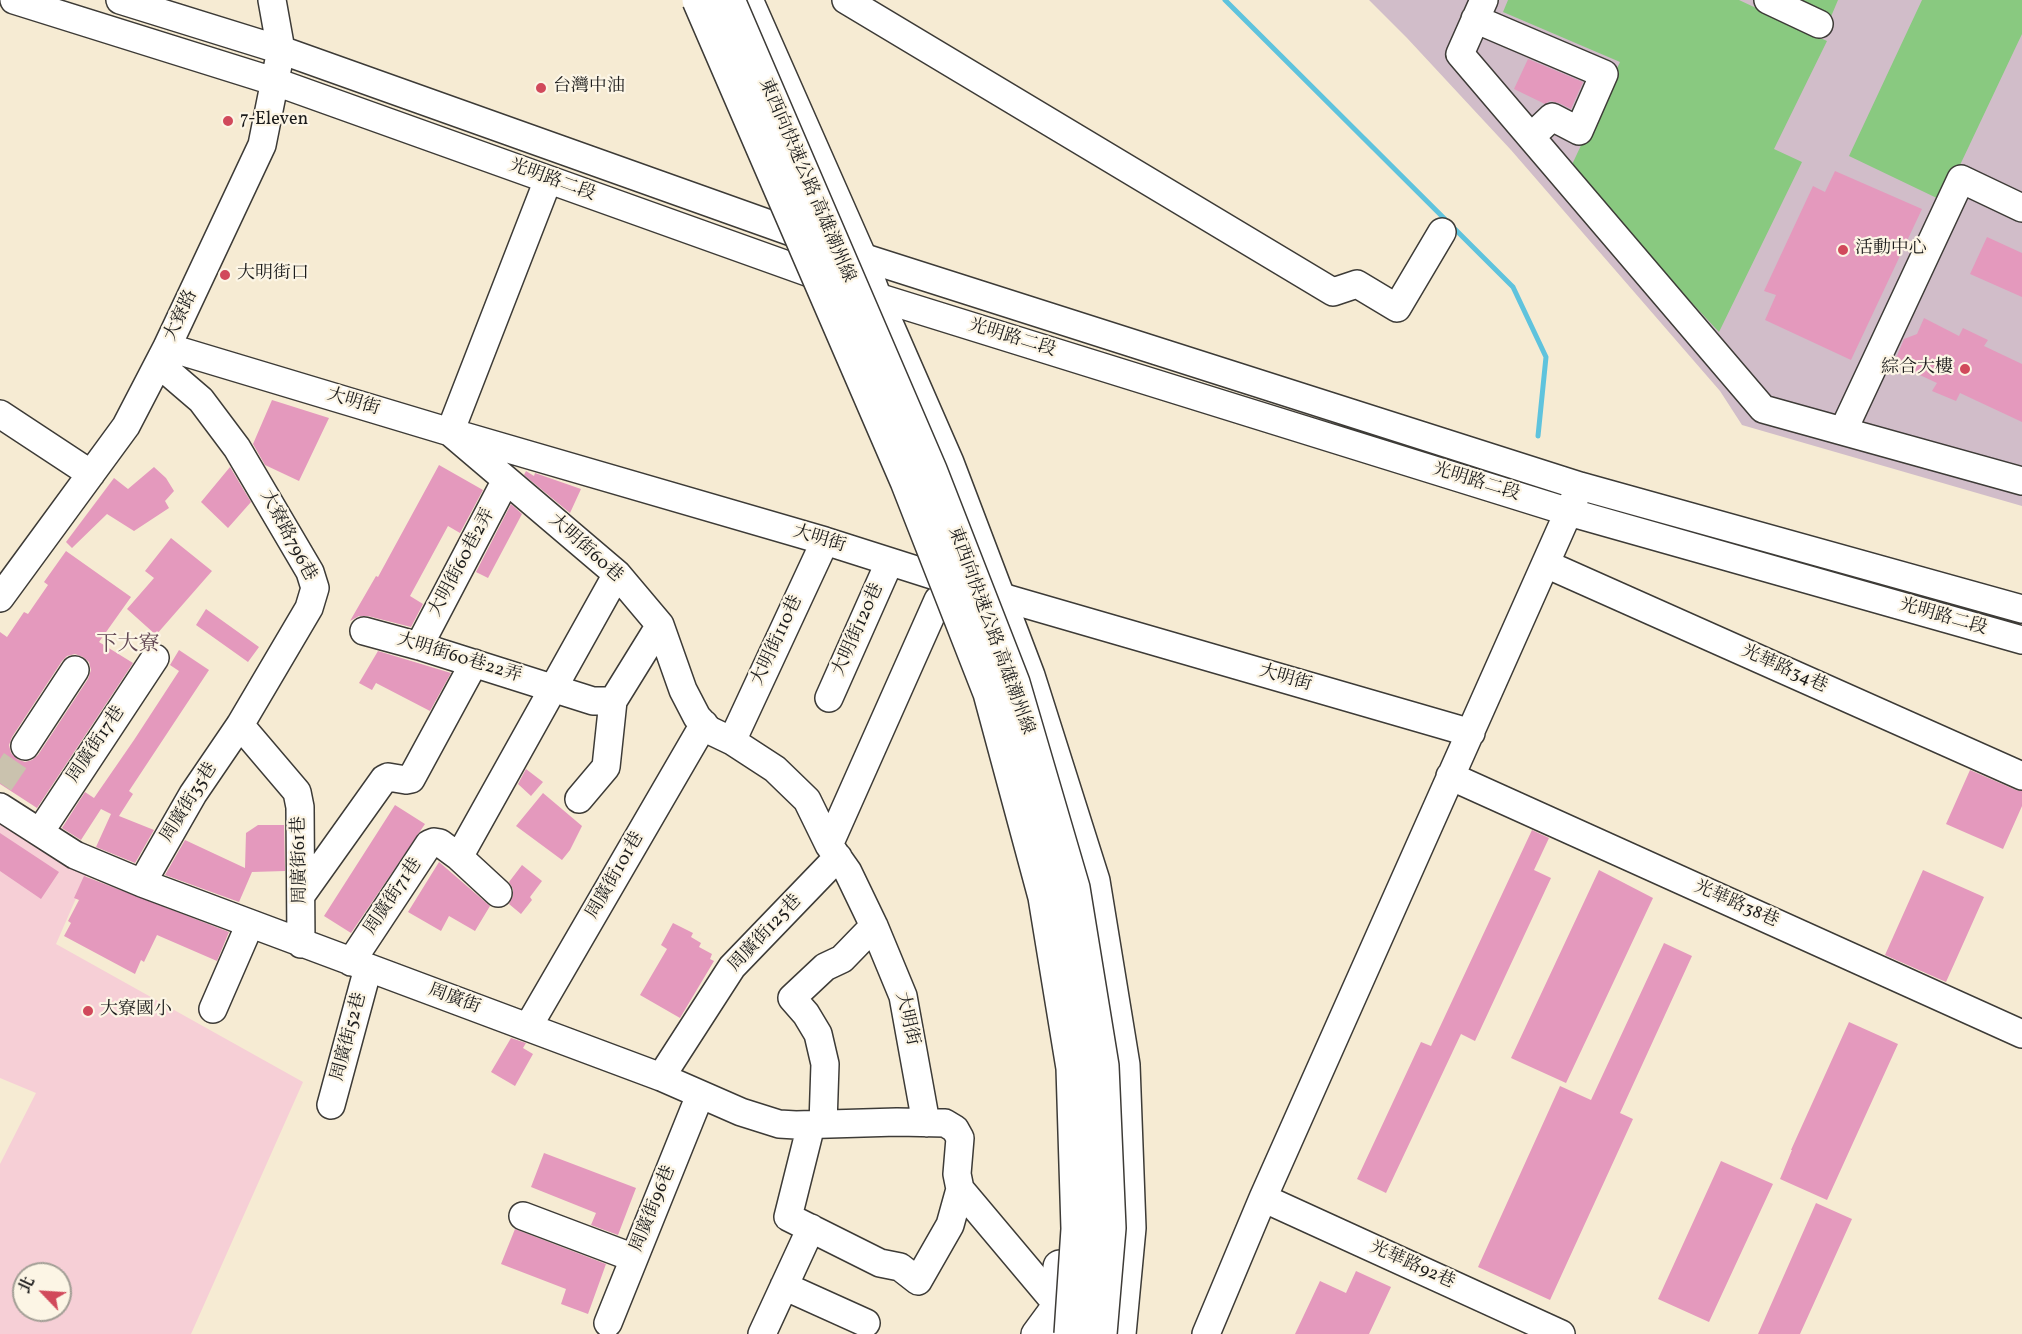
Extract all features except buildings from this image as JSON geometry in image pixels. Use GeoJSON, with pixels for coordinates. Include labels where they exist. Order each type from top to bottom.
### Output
{"type":"FeatureCollection","features":[{"type":"Feature","properties":{"kind":"main road"},"geometry":{"type":"LineString","coordinates":[[682,0],[896,486],[975,700],[1032,902],[1061,1069],[1063,1230],[1055,1319]]}},
{"type":"Feature","properties":{"kind":"main road","name":"東西向快速公路 高雄潮州線"},"geometry":{"type":"LineString","coordinates":[[699,0],[906,481],[990,693],[1045,897],[1073,1068],[1078,1229],[1071,1334]]}},
{"type":"Feature","properties":{"kind":"main road","name":"東西向快速公路 高雄潮州線"},"geometry":{"type":"LineString","coordinates":[[728,0],[947,512],[1013,683],[1073,888],[1102,1066],[1109,1228],[1100,1334]]}},
{"type":"Feature","properties":{"kind":"main road"},"geometry":{"type":"LineString","coordinates":[[746,0],[947,463],[1028,676],[1093,881],[1122,1053],[1129,1228],[1119,1334]]}},
{"type":"Feature","properties":{"kind":"street","name":"光明路二段"},"geometry":{"type":"LineString","coordinates":[[14,0],[276,82],[874,296],[1569,512],[2022,640]]}},
{"type":"Feature","properties":{"kind":"street","name":"光明路二段"},"geometry":{"type":"LineString","coordinates":[[120,0],[281,50],[859,256],[1580,486],[2022,609]]}},
{"type":"Feature","properties":{"kind":"street","name":"大寮路"},"geometry":{"type":"LineString","coordinates":[[0,598],[126,426],[163,356],[262,145],[281,50],[272,0]]}},
{"type":"Feature","properties":{"kind":"street"},"geometry":{"type":"LineString","coordinates":[[846,0],[1333,292],[1357,284],[1397,308],[1442,232]]}},
{"type":"Feature","properties":{"kind":"street"},"geometry":{"type":"LineString","coordinates":[[1768,0],[1820,24]]}},
{"type":"Feature","properties":{"kind":"street"},"geometry":{"type":"LineString","coordinates":[[1531,137],[1552,117],[1579,130],[1604,74],[1480,9],[1460,54],[1763,409],[2022,481]]}},
{"type":"Feature","properties":{"kind":"street"},"geometry":{"type":"LineString","coordinates":[[508,166],[518,134]]}},
{"type":"Feature","properties":{"kind":"street"},"geometry":{"type":"LineString","coordinates":[[1843,431],[1961,179],[2022,208]]}},
{"type":"Feature","properties":{"kind":"street"},"geometry":{"type":"LineString","coordinates":[[450,432],[548,180]]}},
{"type":"Feature","properties":{"kind":"street","name":"大明街"},"geometry":{"type":"LineString","coordinates":[[163,356],[450,432],[825,541],[890,563],[933,588],[998,596],[1471,733]]}},
{"type":"Feature","properties":{"kind":"street","name":"大寮路796巷"},"geometry":{"type":"LineString","coordinates":[[163,356],[201,400],[237,448],[310,572],[315,588],[309,608],[240,725]]}},
{"type":"Feature","properties":{"kind":"street"},"geometry":{"type":"LineString","coordinates":[[0,414],[90,474]]}},
{"type":"Feature","properties":{"kind":"street","name":"大明街60巷"},"geometry":{"type":"LineString","coordinates":[[450,432],[617,574],[660,625],[683,690],[698,717],[709,730],[732,741],[775,769],[807,800],[834,851]]}},
{"type":"Feature","properties":{"kind":"street","name":"大明街60巷2弄"},"geometry":{"type":"LineString","coordinates":[[419,646],[506,480]]}},
{"type":"Feature","properties":{"kind":"street"},"geometry":{"type":"LineString","coordinates":[[1206,1334],[1263,1198],[1580,486]]}},
{"type":"Feature","properties":{"kind":"street","name":"大明街110巷"},"geometry":{"type":"LineString","coordinates":[[732,741],[825,541]]}},
{"type":"Feature","properties":{"kind":"street","name":"大明街120巷"},"geometry":{"type":"LineString","coordinates":[[829,698],[890,563]]}},
{"type":"Feature","properties":{"kind":"street","name":"光華路34巷"},"geometry":{"type":"LineString","coordinates":[[1546,564],[2022,776]]}},
{"type":"Feature","properties":{"kind":"street"},"geometry":{"type":"LineString","coordinates":[[459,857],[617,574]]}},
{"type":"Feature","properties":{"kind":"street"},"geometry":{"type":"LineString","coordinates":[[834,851],[933,588]]}},
{"type":"Feature","properties":{"kind":"street"},"geometry":{"type":"LineString","coordinates":[[579,799],[606,767],[613,701],[660,625]]}},
{"type":"Feature","properties":{"kind":"street","name":"大明街60巷22弄"},"geometry":{"type":"LineString","coordinates":[[364,631],[593,701],[613,701]]}},
{"type":"Feature","properties":{"kind":"street","name":"周廣街17巷"},"geometry":{"type":"LineString","coordinates":[[40,832],[155,658]]}},
{"type":"Feature","properties":{"kind":"street"},"geometry":{"type":"LineString","coordinates":[[302,894],[384,779],[388,777],[411,779],[474,663]]}},
{"type":"Feature","properties":{"kind":"street"},"geometry":{"type":"LineString","coordinates":[[25,746],[75,670]]}},
{"type":"Feature","properties":{"kind":"street","name":"周廣街101巷"},"geometry":{"type":"LineString","coordinates":[[528,1027],[704,724]]}},
{"type":"Feature","properties":{"kind":"street","name":"周廣街35巷"},"geometry":{"type":"LineString","coordinates":[[142,883],[194,795],[240,725]]}},
{"type":"Feature","properties":{"kind":"street","name":"周廣街61巷"},"geometry":{"type":"LineString","coordinates":[[240,725],[297,792],[300,807],[301,944]]}},
{"type":"Feature","properties":{"kind":"street","name":"光華路38巷"},"geometry":{"type":"LineString","coordinates":[[1450,776],[2022,1034]]}},
{"type":"Feature","properties":{"kind":"street","name":"周廣街"},"geometry":{"type":"LineString","coordinates":[[0,807],[75,855],[142,883],[661,1077],[741,1112],[779,1124],[926,1122]]}},
{"type":"Feature","properties":{"kind":"street","name":"周廣街71巷"},"geometry":{"type":"LineString","coordinates":[[360,965],[429,844],[440,843],[498,892]]}},
{"type":"Feature","properties":{"kind":"street","name":"大明街"},"geometry":{"type":"LineString","coordinates":[[834,851],[848,872],[874,926],[903,996],[926,1122]]}},
{"type":"Feature","properties":{"kind":"street","name":"周廣街125巷"},"geometry":{"type":"LineString","coordinates":[[661,1077],[732,967],[834,851]]}},
{"type":"Feature","properties":{"kind":"street"},"geometry":{"type":"LineString","coordinates":[[213,1009],[250,924]]}},
{"type":"Feature","properties":{"kind":"street"},"geometry":{"type":"LineString","coordinates":[[874,926],[842,959],[825,968],[792,998],[806,1014],[818,1034],[825,1064],[817,1124],[789,1217],[880,1263],[900,1267],[918,1281],[950,1225],[960,1189]]}},
{"type":"Feature","properties":{"kind":"street","name":"周廣街52巷"},"geometry":{"type":"LineString","coordinates":[[332,1105],[360,965]]}},
{"type":"Feature","properties":{"kind":"street","name":"周廣街96巷"},"geometry":{"type":"LineString","coordinates":[[608,1323],[700,1095]]}},
{"type":"Feature","properties":{"kind":"street"},"geometry":{"type":"LineString","coordinates":[[926,1122],[945,1123],[955,1129],[960,1138],[957,1174],[960,1189],[1055,1319],[1083,1334]]}},
{"type":"Feature","properties":{"kind":"street","name":"光華路92巷"},"geometry":{"type":"LineString","coordinates":[[1263,1198],[1561,1334]]}},
{"type":"Feature","properties":{"kind":"street"},"geometry":{"type":"LineString","coordinates":[[523,1216],[634,1258]]}},
{"type":"Feature","properties":{"kind":"street"},"geometry":{"type":"LineString","coordinates":[[762,1334],[811,1228]]}},
{"type":"Feature","properties":{"kind":"street"},"geometry":{"type":"LineString","coordinates":[[784,1286],[866,1323]]}},
{"type":"Feature","properties":{"kind":"street"},"geometry":{"type":"LineString","coordinates":[[1035,1334],[1055,1319]]}},
{"type":"Feature","properties":{"kind":"shaded area"},"geometry":{"type":"Polygon","coordinates":[[[1369,0],[2022,0],[2022,506],[1742,425],[1720,391],[1511,150],[1369,0]]]}},
{"type":"Feature","properties":{"kind":"shaded area","name":"大寮國小"},"geometry":{"type":"Polygon","coordinates":[[[0,817],[88,871],[56,944],[303,1082],[191,1334],[0,1334],[0,1164],[36,1093],[0,1078],[0,817]]]}},
{"type":"Feature","properties":{"kind":"green space"},"geometry":{"type":"Polygon","coordinates":[[[1508,0],[1739,0],[1827,41],[1774,149],[1802,162],[1719,332],[1569,171],[1620,62],[1503,12],[1508,0]]]}},
{"type":"Feature","properties":{"kind":"green space"},"geometry":{"type":"Polygon","coordinates":[[[1789,0],[1838,0],[1830,19],[1789,0]]]}},
{"type":"Feature","properties":{"kind":"green space"},"geometry":{"type":"Polygon","coordinates":[[[1922,0],[2022,0],[2022,34],[1943,201],[1849,156],[1922,0]]]}},
{"type":"Feature","properties":{"kind":"waterway"},"geometry":{"type":"LineString","coordinates":[[1225,0],[1513,287],[1546,357],[1538,436]]}},
{"type":"Feature","properties":{"kind":"tunnel"},"geometry":{"type":"LineString","coordinates":[[0,783],[25,746]]}},
{"type":"Feature","properties":{"kind":"place","name":"台灣中油"},"geometry":{"type":"Point","coordinates":[541,88]}},
{"type":"Feature","properties":{"kind":"place","name":"7-Eleven"},"geometry":{"type":"Point","coordinates":[228,121]}},
{"type":"Feature","properties":{"kind":"place","name":"活動中心"},"geometry":{"type":"Point","coordinates":[1843,250]}},
{"type":"Feature","properties":{"kind":"place","name":"大明街口"},"geometry":{"type":"Point","coordinates":[225,275]}},
{"type":"Feature","properties":{"kind":"place","name":"綜合大樓"},"geometry":{"type":"Point","coordinates":[1965,369]}},
{"type":"Feature","properties":{"kind":"place","name":"大寮國小"},"geometry":{"type":"Point","coordinates":[88,1011]}},
{"type":"Feature","properties":{"kind":"district","name":"下大寮"},"geometry":{"type":"Point","coordinates":[128,646]}}]}
